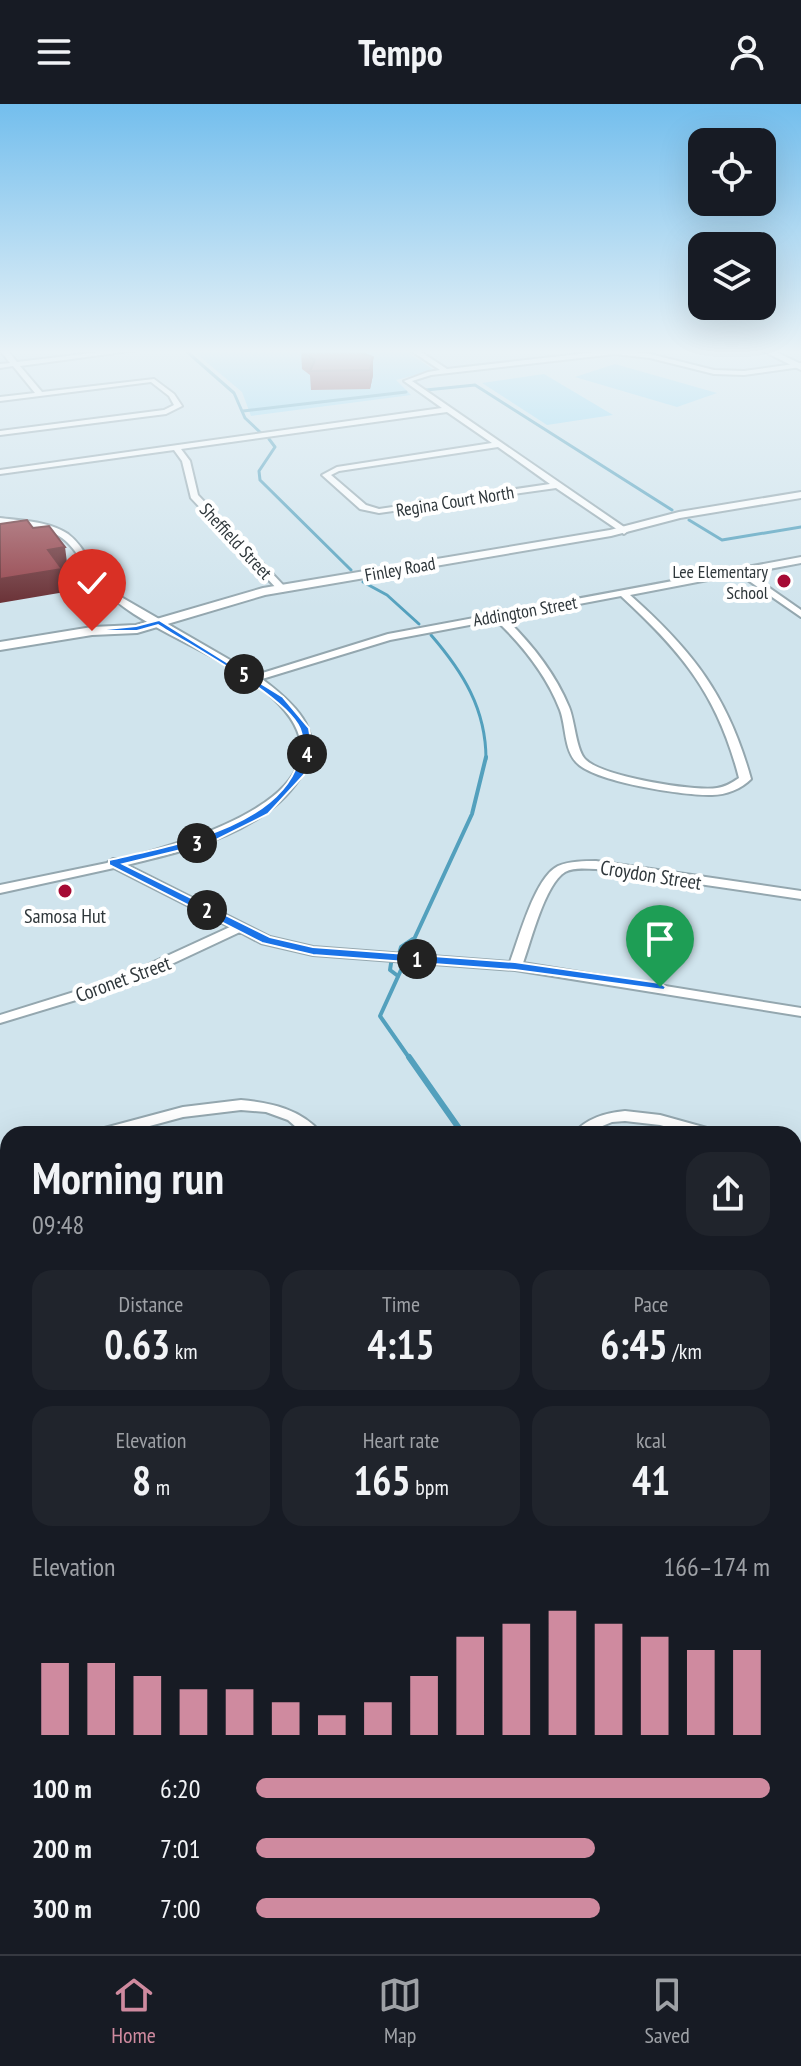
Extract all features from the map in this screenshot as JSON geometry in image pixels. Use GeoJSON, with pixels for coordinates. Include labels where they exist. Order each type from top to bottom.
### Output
{"type":"FeatureCollection","features":[{"type":"Feature","properties":{"kind":"street"},"geometry":{"type":"LineString","coordinates":[[0,472],[259,436]]}},
{"type":"Feature","properties":{"kind":"street"},"geometry":{"type":"LineString","coordinates":[[484,436],[624,531]]}},
{"type":"Feature","properties":{"kind":"street","name":"Regina Court North"},"geometry":{"type":"LineString","coordinates":[[497,445],[337,469],[326,475],[371,510],[391,511],[557,485]]}},
{"type":"Feature","properties":{"kind":"street","name":"Sheffield Street"},"geometry":{"type":"LineString","coordinates":[[176,448],[186,461],[194,496],[282,589]]}},
{"type":"Feature","properties":{"kind":"street","name":"Finley Road"},"geometry":{"type":"LineString","coordinates":[[0,646],[98,630],[137,629],[282,589],[624,531],[679,515],[801,495]]}},
{"type":"Feature","properties":{"kind":"street"},"geometry":{"type":"LineString","coordinates":[[0,521],[62,531],[74,540],[107,589],[129,607],[253,679],[280,699],[304,728],[307,756],[299,775],[281,798],[234,829],[180,848],[0,889]]}},
{"type":"Feature","properties":{"kind":"street","name":"Addington Street"},"geometry":{"type":"LineString","coordinates":[[253,679],[388,637],[801,560]]}},
{"type":"Feature","properties":{"kind":"street"},"geometry":{"type":"LineString","coordinates":[[740,571],[801,614]]}},
{"type":"Feature","properties":{"kind":"street"},"geometry":{"type":"LineString","coordinates":[[497,616],[519,636],[539,663],[568,720],[580,761],[590,769],[609,776],[710,792],[731,789],[745,779],[718,698],[683,648],[623,593]]}},
{"type":"Feature","properties":{"kind":"street"},"geometry":{"type":"LineString","coordinates":[[113,863],[266,940],[313,951],[515,966],[801,1012]]}},
{"type":"Feature","properties":{"kind":"street","name":"Croydon Street"},"geometry":{"type":"LineString","coordinates":[[515,966],[549,882],[559,871],[568,867],[596,865],[801,895]]}},
{"type":"Feature","properties":{"kind":"street","name":"Coronet Street"},"geometry":{"type":"LineString","coordinates":[[0,1019],[124,981],[241,927]]}},
{"type":"Feature","properties":{"kind":"street"},"geometry":{"type":"LineString","coordinates":[[135,1126],[198,1111],[248,1105],[287,1114],[303,1126]]}},
{"type":"Feature","properties":{"kind":"street"},"geometry":{"type":"LineString","coordinates":[[590,1126],[610,1116],[631,1116],[674,1126]]}},
{"type":"Feature","properties":{"kind":"building"},"geometry":{"type":"Polygon","coordinates":[[[27,520],[33,528],[49,526],[65,547],[48,550],[62,569],[0,579],[0,524],[27,520]]]}},
{"type":"Feature","properties":{"kind":"waterway"},"geometry":{"type":"LineString","coordinates":[[556,436],[672,510]]}},
{"type":"Feature","properties":{"kind":"waterway"},"geometry":{"type":"LineString","coordinates":[[269,439],[275,447],[259,471],[260,480],[351,570]]}},
{"type":"Feature","properties":{"kind":"waterway"},"geometry":{"type":"LineString","coordinates":[[689,520],[722,540],[801,527]]}},
{"type":"Feature","properties":{"kind":"waterway"},"geometry":{"type":"LineString","coordinates":[[363,582],[387,595],[419,624]]}},
{"type":"Feature","properties":{"kind":"waterway"},"geometry":{"type":"LineString","coordinates":[[431,635],[470,692],[482,724],[486,757]]}},
{"type":"Feature","properties":{"kind":"waterway"},"geometry":{"type":"LineString","coordinates":[[410,948],[472,814],[486,757]]}},
{"type":"Feature","properties":{"kind":"waterway"},"geometry":{"type":"LineString","coordinates":[[398,957],[401,947],[413,939]]}},
{"type":"Feature","properties":{"kind":"waterway"},"geometry":{"type":"LineString","coordinates":[[392,957],[390,970],[398,976]]}},
{"type":"Feature","properties":{"kind":"waterway"},"geometry":{"type":"LineString","coordinates":[[401,970],[380,1016],[410,1059]]}},
{"type":"Feature","properties":{"kind":"waterway"},"geometry":{"type":"LineString","coordinates":[[409,1057],[457,1126]]}},
{"type":"Feature","properties":{"kind":"place","name":"Lee Elementary School"},"geometry":{"type":"Point","coordinates":[784,581]}},
{"type":"Feature","properties":{"kind":"place","name":"Samosa Hut"},"geometry":{"type":"Point","coordinates":[65,891]}},
{"type":"Feature","properties":{"kind":"route"},"geometry":{"type":"LineString","coordinates":[[92,631],[137,629],[159,622],[280,699],[304,728],[307,746],[307,756],[299,775],[265,812],[206,840],[113,863],[266,940],[313,951],[515,966],[660,987]]}}]}
